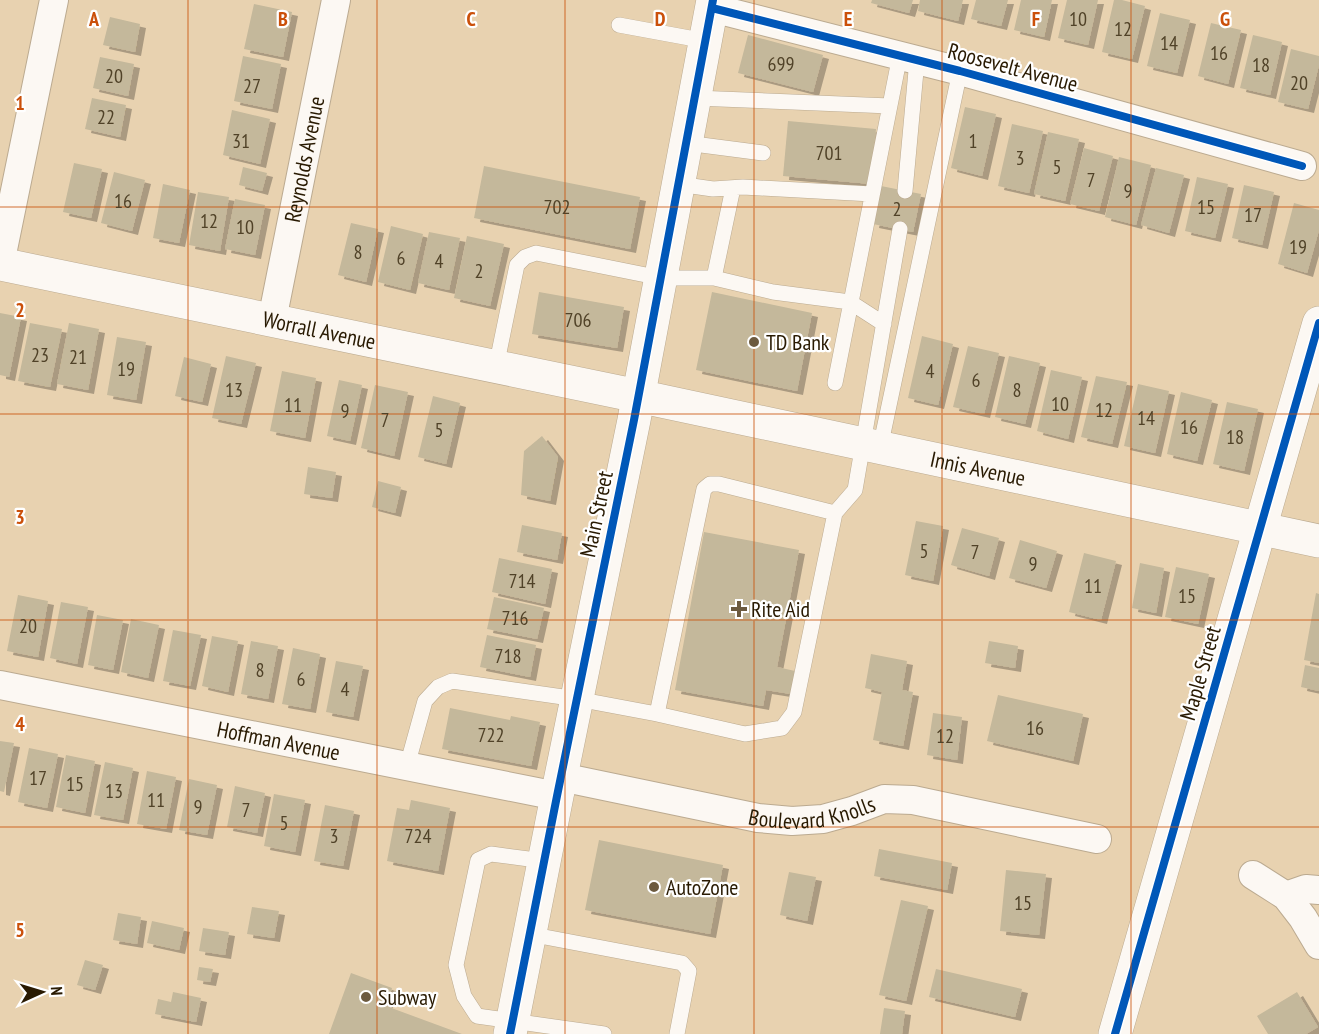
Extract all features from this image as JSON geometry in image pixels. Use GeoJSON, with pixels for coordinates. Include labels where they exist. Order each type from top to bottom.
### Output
{"type":"FeatureCollection","features":[{"type":"Feature","properties":{"kind":"main road","name":"Main Street"},"geometry":{"type":"LineString","coordinates":[[511,1027],[638,396],[713,4]]}},
{"type":"Feature","properties":{"kind":"main road","name":"Worrall Avenue"},"geometry":{"type":"LineString","coordinates":[[0,264],[638,396]]}},
{"type":"Feature","properties":{"kind":"main road","name":"Maple Street"},"geometry":{"type":"LineString","coordinates":[[1115,1034],[1319,322]]}},
{"type":"Feature","properties":{"kind":"main road","name":"Innis Avenue"},"geometry":{"type":"LineString","coordinates":[[638,396],[1319,541]]}},
{"type":"Feature","properties":{"kind":"street"},"geometry":{"type":"LineString","coordinates":[[0,264],[54,0]]}},
{"type":"Feature","properties":{"kind":"street","name":"Reynolds Avenue"},"geometry":{"type":"LineString","coordinates":[[272,320],[336,0]]}},
{"type":"Feature","properties":{"kind":"street","name":"Roosevelt Avenue"},"geometry":{"type":"LineString","coordinates":[[713,4],[1302,166]]}},
{"type":"Feature","properties":{"kind":"street","name":"Hoffman Avenue"},"geometry":{"type":"LineString","coordinates":[[0,686],[407,766],[559,786]]}},
{"type":"Feature","properties":{"kind":"street","name":"Boulevard Knolls"},"geometry":{"type":"LineString","coordinates":[[559,786],[758,818],[792,821],[823,819],[884,799],[913,800],[1097,838]]}},
{"type":"Feature","properties":{"kind":"street"},"geometry":{"type":"LineString","coordinates":[[1253,875],[1286,896],[1303,918],[1319,945]]}},
{"type":"Feature","properties":{"kind":"street"},"geometry":{"type":"LineString","coordinates":[[1286,896],[1306,889],[1319,890]]}},
{"type":"Feature","properties":{"kind":"lane"},"geometry":{"type":"LineString","coordinates":[[619,25],[706,41]]}},
{"type":"Feature","properties":{"kind":"lane"},"geometry":{"type":"LineString","coordinates":[[835,382],[890,106],[908,58]]}},
{"type":"Feature","properties":{"kind":"lane"},"geometry":{"type":"LineString","coordinates":[[905,190],[908,58]]}},
{"type":"Feature","properties":{"kind":"lane"},"geometry":{"type":"LineString","coordinates":[[407,766],[425,701],[438,687],[452,681],[577,699],[745,734],[782,728],[794,712],[835,513],[855,490],[871,446],[960,71]]}},
{"type":"Feature","properties":{"kind":"lane"},"geometry":{"type":"LineString","coordinates":[[695,98],[890,106]]}},
{"type":"Feature","properties":{"kind":"lane"},"geometry":{"type":"LineString","coordinates":[[686,143],[763,153]]}},
{"type":"Feature","properties":{"kind":"lane"},"geometry":{"type":"LineString","coordinates":[[678,184],[713,189],[743,187],[872,194]]}},
{"type":"Feature","properties":{"kind":"lane"},"geometry":{"type":"LineString","coordinates":[[714,278],[733,188]]}},
{"type":"Feature","properties":{"kind":"lane"},"geometry":{"type":"LineString","coordinates":[[871,446],[884,324],[900,229]]}},
{"type":"Feature","properties":{"kind":"lane"},"geometry":{"type":"LineString","coordinates":[[496,367],[517,265],[525,257],[536,253],[661,278],[714,278],[773,292],[850,302],[884,324]]}},
{"type":"Feature","properties":{"kind":"lane"},"geometry":{"type":"LineString","coordinates":[[657,714],[704,489],[710,484],[719,484],[835,513]]}},
{"type":"Feature","properties":{"kind":"lane"},"geometry":{"type":"LineString","coordinates":[[544,861],[491,854],[478,860],[456,965],[464,996],[477,1016],[511,1027],[604,1034]]}},
{"type":"Feature","properties":{"kind":"lane"},"geometry":{"type":"LineString","coordinates":[[530,934],[682,963],[689,971],[677,1034]]}},
{"type":"Feature","properties":{"kind":"building"},"geometry":{"type":"Polygon","coordinates":[[[872,0],[913,0],[909,13],[871,3],[872,0]]]}},
{"type":"Feature","properties":{"kind":"building"},"geometry":{"type":"Polygon","coordinates":[[[920,0],[963,0],[958,21],[918,11],[920,0]]]}},
{"type":"Feature","properties":{"kind":"building"},"geometry":{"type":"Polygon","coordinates":[[[976,0],[1008,0],[1001,26],[971,19],[976,0]]]}},
{"type":"Feature","properties":{"kind":"building"},"geometry":{"type":"Polygon","coordinates":[[[1021,0],[1052,0],[1044,37],[1014,30],[1021,0]]]}},
{"type":"Feature","properties":{"kind":"building"},"geometry":{"type":"Polygon","coordinates":[[[1067,0],[1098,0],[1088,45],[1058,38],[1067,0]]]}},
{"type":"Feature","properties":{"kind":"building"},"geometry":{"type":"Polygon","coordinates":[[[1114,0],[1145,6],[1132,59],[1102,52],[1114,0]]]}},
{"type":"Feature","properties":{"kind":"building"},"geometry":{"type":"Polygon","coordinates":[[[254,4],[292,12],[283,57],[244,49],[254,4]]]}},
{"type":"Feature","properties":{"kind":"building"},"geometry":{"type":"Polygon","coordinates":[[[1160,13],[1190,20],[1177,73],[1147,66],[1160,13]]]}},
{"type":"Feature","properties":{"kind":"building"},"geometry":{"type":"Polygon","coordinates":[[[110,17],[140,24],[135,52],[103,45],[110,17]]]}},
{"type":"Feature","properties":{"kind":"building"},"geometry":{"type":"Polygon","coordinates":[[[1211,23],[1241,30],[1228,84],[1198,76],[1211,23]]]}},
{"type":"Feature","properties":{"kind":"building"},"geometry":{"type":"Polygon","coordinates":[[[748,35],[823,55],[813,92],[738,73],[748,35]]]}},
{"type":"Feature","properties":{"kind":"building"},"geometry":{"type":"Polygon","coordinates":[[[1253,35],[1282,42],[1270,95],[1240,88],[1253,35]]]}},
{"type":"Feature","properties":{"kind":"building"},"geometry":{"type":"Polygon","coordinates":[[[1291,49],[1319,56],[1319,65],[1308,109],[1278,102],[1291,49]]]}},
{"type":"Feature","properties":{"kind":"building"},"geometry":{"type":"Polygon","coordinates":[[[243,56],[281,64],[272,109],[234,101],[243,56]]]}},
{"type":"Feature","properties":{"kind":"building"},"geometry":{"type":"Polygon","coordinates":[[[100,57],[134,64],[128,96],[93,88],[100,57]]]}},
{"type":"Feature","properties":{"kind":"building"},"geometry":{"type":"Polygon","coordinates":[[[92,98],[126,105],[120,137],[85,129],[92,98]]]}},
{"type":"Feature","properties":{"kind":"building"},"geometry":{"type":"Polygon","coordinates":[[[965,107],[996,114],[982,176],[951,168],[965,107]]]}},
{"type":"Feature","properties":{"kind":"building"},"geometry":{"type":"Polygon","coordinates":[[[232,110],[270,119],[260,164],[223,155],[232,110]]]}},
{"type":"Feature","properties":{"kind":"building"},"geometry":{"type":"Polygon","coordinates":[[[788,121],[876,129],[871,184],[783,176],[788,121]]]}},
{"type":"Feature","properties":{"kind":"building"},"geometry":{"type":"Polygon","coordinates":[[[1012,124],[1043,131],[1029,193],[998,186],[1012,124]]]}},
{"type":"Feature","properties":{"kind":"building"},"geometry":{"type":"Polygon","coordinates":[[[1048,132],[1079,139],[1065,201],[1034,194],[1048,132]]]}},
{"type":"Feature","properties":{"kind":"building"},"geometry":{"type":"Polygon","coordinates":[[[1084,148],[1113,156],[1099,211],[1070,204],[1084,148]]]}},
{"type":"Feature","properties":{"kind":"building"},"geometry":{"type":"Polygon","coordinates":[[[1119,157],[1151,165],[1136,225],[1105,217],[1119,157]]]}},
{"type":"Feature","properties":{"kind":"building"},"geometry":{"type":"Polygon","coordinates":[[[74,163],[102,169],[91,218],[63,212],[74,163]]]}},
{"type":"Feature","properties":{"kind":"building"},"geometry":{"type":"Polygon","coordinates":[[[484,166],[640,197],[630,249],[474,218],[484,166]]]}},
{"type":"Feature","properties":{"kind":"building"},"geometry":{"type":"Polygon","coordinates":[[[243,167],[267,173],[262,191],[239,185],[243,167]]]}},
{"type":"Feature","properties":{"kind":"building"},"geometry":{"type":"Polygon","coordinates":[[[1156,168],[1184,175],[1169,233],[1141,225],[1156,168]]]}},
{"type":"Feature","properties":{"kind":"building"},"geometry":{"type":"Polygon","coordinates":[[[114,172],[145,180],[132,231],[101,223],[114,172]]]}},
{"type":"Feature","properties":{"kind":"building"},"geometry":{"type":"Polygon","coordinates":[[[1197,177],[1228,184],[1215,238],[1185,231],[1197,177]]]}},
{"type":"Feature","properties":{"kind":"building"},"geometry":{"type":"Polygon","coordinates":[[[163,184],[190,190],[179,243],[153,238],[163,184]]]}},
{"type":"Feature","properties":{"kind":"building"},"geometry":{"type":"Polygon","coordinates":[[[1244,185],[1274,192],[1262,245],[1232,238],[1244,185]]]}},
{"type":"Feature","properties":{"kind":"building"},"geometry":{"type":"Polygon","coordinates":[[[881,186],[921,194],[913,232],[873,224],[881,186]]]}},
{"type":"Feature","properties":{"kind":"building"},"geometry":{"type":"Polygon","coordinates":[[[198,192],[229,197],[220,251],[189,245],[198,192]]]}},
{"type":"Feature","properties":{"kind":"building"},"geometry":{"type":"Polygon","coordinates":[[[235,199],[265,205],[255,255],[225,249],[235,199]]]}},
{"type":"Feature","properties":{"kind":"building"},"geometry":{"type":"Polygon","coordinates":[[[1294,203],[1319,210],[1319,230],[1307,273],[1278,264],[1294,203]]]}},
{"type":"Feature","properties":{"kind":"building"},"geometry":{"type":"Polygon","coordinates":[[[351,223],[378,229],[366,282],[338,275],[351,223]]]}},
{"type":"Feature","properties":{"kind":"building"},"geometry":{"type":"Polygon","coordinates":[[[391,226],[423,234],[410,290],[378,282],[391,226]]]}},
{"type":"Feature","properties":{"kind":"building"},"geometry":{"type":"Polygon","coordinates":[[[429,232],[460,238],[449,290],[418,283],[429,232]]]}},
{"type":"Feature","properties":{"kind":"building"},"geometry":{"type":"Polygon","coordinates":[[[467,236],[504,244],[490,306],[454,298],[467,236]]]}},
{"type":"Feature","properties":{"kind":"building"},"geometry":{"type":"Polygon","coordinates":[[[539,292],[624,307],[617,348],[532,334],[539,292]]]}},
{"type":"Feature","properties":{"kind":"building","name":"TD Bank"},"geometry":{"type":"Polygon","coordinates":[[[712,292],[812,313],[797,391],[696,370],[712,292]]]}},
{"type":"Feature","properties":{"kind":"building"},"geometry":{"type":"Polygon","coordinates":[[[0,313],[21,317],[9,377],[0,375],[0,313]]]}},
{"type":"Feature","properties":{"kind":"building"},"geometry":{"type":"Polygon","coordinates":[[[30,323],[62,329],[50,387],[18,381],[30,323]]]}},
{"type":"Feature","properties":{"kind":"building"},"geometry":{"type":"Polygon","coordinates":[[[69,323],[99,329],[88,390],[57,384],[69,323]]]}},
{"type":"Feature","properties":{"kind":"building"},"geometry":{"type":"Polygon","coordinates":[[[922,336],[953,344],[938,405],[908,398],[922,336]]]}},
{"type":"Feature","properties":{"kind":"building"},"geometry":{"type":"Polygon","coordinates":[[[117,337],[146,342],[136,400],[107,395],[117,337]]]}},
{"type":"Feature","properties":{"kind":"building"},"geometry":{"type":"Polygon","coordinates":[[[968,346],[999,353],[984,414],[953,407],[968,346]]]}},
{"type":"Feature","properties":{"kind":"building"},"geometry":{"type":"Polygon","coordinates":[[[226,356],[256,363],[241,424],[212,418],[226,356]]]}},
{"type":"Feature","properties":{"kind":"building"},"geometry":{"type":"Polygon","coordinates":[[[1009,356],[1040,363],[1025,424],[995,417],[1009,356]]]}},
{"type":"Feature","properties":{"kind":"building"},"geometry":{"type":"Polygon","coordinates":[[[184,357],[211,364],[202,402],[175,396],[184,357]]]}},
{"type":"Feature","properties":{"kind":"building"},"geometry":{"type":"Polygon","coordinates":[[[1051,370],[1082,377],[1068,439],[1037,431],[1051,370]]]}},
{"type":"Feature","properties":{"kind":"building"},"geometry":{"type":"Polygon","coordinates":[[[282,371],[316,378],[305,438],[270,431],[282,371]]]}},
{"type":"Feature","properties":{"kind":"building"},"geometry":{"type":"Polygon","coordinates":[[[1096,376],[1127,382],[1112,444],[1081,437],[1096,376]]]}},
{"type":"Feature","properties":{"kind":"building"},"geometry":{"type":"Polygon","coordinates":[[[339,380],[362,385],[350,441],[327,436],[339,380]]]}},
{"type":"Feature","properties":{"kind":"building"},"geometry":{"type":"Polygon","coordinates":[[[1138,384],[1169,391],[1155,453],[1124,446],[1138,384]]]}},
{"type":"Feature","properties":{"kind":"building"},"geometry":{"type":"Polygon","coordinates":[[[375,385],[408,392],[394,456],[361,448],[375,385]]]}},
{"type":"Feature","properties":{"kind":"building"},"geometry":{"type":"Polygon","coordinates":[[[1181,392],[1212,400],[1197,461],[1167,454],[1181,392]]]}},
{"type":"Feature","properties":{"kind":"building"},"geometry":{"type":"Polygon","coordinates":[[[433,396],[460,403],[446,464],[418,457],[433,396]]]}},
{"type":"Feature","properties":{"kind":"building"},"geometry":{"type":"Polygon","coordinates":[[[1227,402],[1258,409],[1244,471],[1213,464],[1227,402]]]}},
{"type":"Feature","properties":{"kind":"building"},"geometry":{"type":"Polygon","coordinates":[[[542,436],[558,457],[550,501],[521,495],[524,451],[542,436]]]}},
{"type":"Feature","properties":{"kind":"building"},"geometry":{"type":"Polygon","coordinates":[[[308,467],[336,472],[332,498],[304,494],[308,467]]]}},
{"type":"Feature","properties":{"kind":"building"},"geometry":{"type":"Polygon","coordinates":[[[378,481],[401,487],[395,513],[372,507],[378,481]]]}},
{"type":"Feature","properties":{"kind":"building"},"geometry":{"type":"Polygon","coordinates":[[[916,521],[943,526],[933,581],[905,575],[916,521]]]}},
{"type":"Feature","properties":{"kind":"building"},"geometry":{"type":"Polygon","coordinates":[[[522,525],[562,533],[557,560],[517,552],[522,525]]]}},
{"type":"Feature","properties":{"kind":"building"},"geometry":{"type":"Polygon","coordinates":[[[962,528],[999,538],[989,576],[951,565],[962,528]]]}},
{"type":"Feature","properties":{"kind":"building","name":"Rite Aid"},"geometry":{"type":"Polygon","coordinates":[[[704,532],[799,550],[777,667],[795,671],[791,694],[766,690],[763,706],[675,690],[704,532]]]}},
{"type":"Feature","properties":{"kind":"building"},"geometry":{"type":"Polygon","coordinates":[[[1020,540],[1057,551],[1046,588],[1009,578],[1020,540]]]}},
{"type":"Feature","properties":{"kind":"building"},"geometry":{"type":"Polygon","coordinates":[[[1084,553],[1116,561],[1101,620],[1069,612],[1084,553]]]}},
{"type":"Feature","properties":{"kind":"building"},"geometry":{"type":"Polygon","coordinates":[[[499,558],[552,569],[545,604],[492,592],[499,558]]]}},
{"type":"Feature","properties":{"kind":"building"},"geometry":{"type":"Polygon","coordinates":[[[1140,563],[1164,568],[1156,613],[1132,608],[1140,563]]]}},
{"type":"Feature","properties":{"kind":"building"},"geometry":{"type":"Polygon","coordinates":[[[1176,567],[1209,574],[1198,624],[1165,617],[1176,567]]]}},
{"type":"Feature","properties":{"kind":"building"},"geometry":{"type":"Polygon","coordinates":[[[1316,593],[1319,594],[1319,663],[1304,660],[1316,593]]]}},
{"type":"Feature","properties":{"kind":"building"},"geometry":{"type":"Polygon","coordinates":[[[18,595],[48,601],[38,657],[7,651],[18,595]]]}},
{"type":"Feature","properties":{"kind":"building"},"geometry":{"type":"Polygon","coordinates":[[[494,597],[544,608],[537,639],[487,629],[494,597]]]}},
{"type":"Feature","properties":{"kind":"building"},"geometry":{"type":"Polygon","coordinates":[[[61,602],[88,607],[77,664],[50,658],[61,602]]]}},
{"type":"Feature","properties":{"kind":"building"},"geometry":{"type":"Polygon","coordinates":[[[97,615],[123,620],[113,670],[88,665],[97,615]]]}},
{"type":"Feature","properties":{"kind":"building"},"geometry":{"type":"Polygon","coordinates":[[[131,619],[159,625],[148,678],[121,672],[131,619]]]}},
{"type":"Feature","properties":{"kind":"building"},"geometry":{"type":"Polygon","coordinates":[[[173,630],[201,635],[190,686],[163,681],[173,630]]]}},
{"type":"Feature","properties":{"kind":"building"},"geometry":{"type":"Polygon","coordinates":[[[487,635],[536,645],[530,677],[480,667],[487,635]]]}},
{"type":"Feature","properties":{"kind":"building"},"geometry":{"type":"Polygon","coordinates":[[[212,636],[238,641],[228,692],[202,686],[212,636]]]}},
{"type":"Feature","properties":{"kind":"building"},"geometry":{"type":"Polygon","coordinates":[[[251,641],[278,646],[268,699],[241,694],[251,641]]]}},
{"type":"Feature","properties":{"kind":"building"},"geometry":{"type":"Polygon","coordinates":[[[989,641],[1018,646],[1015,668],[985,663],[989,641]]]}},
{"type":"Feature","properties":{"kind":"building"},"geometry":{"type":"Polygon","coordinates":[[[293,648],[320,654],[310,709],[282,704],[293,648]]]}},
{"type":"Feature","properties":{"kind":"building"},"geometry":{"type":"Polygon","coordinates":[[[871,654],[907,661],[902,690],[913,692],[903,746],[873,740],[882,692],[865,688],[871,654]]]}},
{"type":"Feature","properties":{"kind":"building"},"geometry":{"type":"Polygon","coordinates":[[[336,661],[363,666],[353,717],[326,712],[336,661]]]}},
{"type":"Feature","properties":{"kind":"building"},"geometry":{"type":"Polygon","coordinates":[[[1305,665],[1319,668],[1319,691],[1301,687],[1305,665]]]}},
{"type":"Feature","properties":{"kind":"building"},"geometry":{"type":"Polygon","coordinates":[[[998,695],[1083,714],[1073,761],[987,741],[998,695]]]}},
{"type":"Feature","properties":{"kind":"building"},"geometry":{"type":"Polygon","coordinates":[[[450,708],[510,720],[511,716],[540,722],[531,766],[442,749],[450,708]]]}},
{"type":"Feature","properties":{"kind":"building"},"geometry":{"type":"Polygon","coordinates":[[[933,713],[962,717],[957,760],[927,755],[933,713]]]}},
{"type":"Feature","properties":{"kind":"building"},"geometry":{"type":"Polygon","coordinates":[[[0,741],[14,743],[4,792],[0,791],[0,741]]]}},
{"type":"Feature","properties":{"kind":"building"},"geometry":{"type":"Polygon","coordinates":[[[29,748],[58,754],[47,808],[18,802],[29,748]]]}},
{"type":"Feature","properties":{"kind":"building"},"geometry":{"type":"Polygon","coordinates":[[[66,755],[95,761],[85,813],[56,807],[66,755]]]}},
{"type":"Feature","properties":{"kind":"building"},"geometry":{"type":"Polygon","coordinates":[[[105,762],[133,768],[123,820],[94,815],[105,762]]]}},
{"type":"Feature","properties":{"kind":"building"},"geometry":{"type":"Polygon","coordinates":[[[147,771],[176,777],[166,829],[137,824],[147,771]]]}},
{"type":"Feature","properties":{"kind":"building"},"geometry":{"type":"Polygon","coordinates":[[[189,779],[217,785],[207,835],[179,830],[189,779]]]}},
{"type":"Feature","properties":{"kind":"building"},"geometry":{"type":"Polygon","coordinates":[[[235,786],[265,793],[257,833],[227,827],[235,786]]]}},
{"type":"Feature","properties":{"kind":"building"},"geometry":{"type":"Polygon","coordinates":[[[274,794],[305,800],[295,852],[264,846],[274,794]]]}},
{"type":"Feature","properties":{"kind":"building"},"geometry":{"type":"Polygon","coordinates":[[[411,800],[450,808],[438,871],[387,861],[397,808],[409,810],[411,800]]]}},
{"type":"Feature","properties":{"kind":"building"},"geometry":{"type":"Polygon","coordinates":[[[325,805],[354,811],[343,866],[314,861],[325,805]]]}},
{"type":"Feature","properties":{"kind":"building","name":"AutoZone"},"geometry":{"type":"Polygon","coordinates":[[[599,840],[723,865],[710,934],[585,910],[599,840]]]}},
{"type":"Feature","properties":{"kind":"building"},"geometry":{"type":"Polygon","coordinates":[[[879,849],[952,863],[947,890],[874,876],[879,849]]]}},
{"type":"Feature","properties":{"kind":"building"},"geometry":{"type":"Polygon","coordinates":[[[1006,870],[1046,874],[1039,935],[1000,931],[1006,870]]]}},
{"type":"Feature","properties":{"kind":"building"},"geometry":{"type":"Polygon","coordinates":[[[789,872],[816,877],[807,921],[780,915],[789,872]]]}},
{"type":"Feature","properties":{"kind":"building"},"geometry":{"type":"Polygon","coordinates":[[[901,900],[928,906],[906,1001],[879,995],[901,900]]]}},
{"type":"Feature","properties":{"kind":"building"},"geometry":{"type":"Polygon","coordinates":[[[252,907],[279,911],[274,938],[247,934],[252,907]]]}},
{"type":"Feature","properties":{"kind":"building"},"geometry":{"type":"Polygon","coordinates":[[[118,913],[141,917],[137,944],[113,940],[118,913]]]}},
{"type":"Feature","properties":{"kind":"building"},"geometry":{"type":"Polygon","coordinates":[[[152,921],[184,928],[179,950],[147,943],[152,921]]]}},
{"type":"Feature","properties":{"kind":"building"},"geometry":{"type":"Polygon","coordinates":[[[203,928],[229,932],[225,955],[199,951],[203,928]]]}},
{"type":"Feature","properties":{"kind":"building"},"geometry":{"type":"Polygon","coordinates":[[[85,960],[103,965],[95,990],[77,985],[85,960]]]}},
{"type":"Feature","properties":{"kind":"building"},"geometry":{"type":"Polygon","coordinates":[[[199,967],[213,969],[210,982],[197,980],[199,967]]]}},
{"type":"Feature","properties":{"kind":"building"},"geometry":{"type":"Polygon","coordinates":[[[936,969],[1022,989],[1015,1017],[929,997],[936,969]]]}},
{"type":"Feature","properties":{"kind":"building","name":"Subway"},"geometry":{"type":"Polygon","coordinates":[[[351,973],[392,988],[386,1006],[462,1034],[329,1034],[351,973]]]}},
{"type":"Feature","properties":{"kind":"building"},"geometry":{"type":"Polygon","coordinates":[[[173,992],[201,998],[196,1022],[155,1014],[158,999],[171,1002],[173,992]]]}},
{"type":"Feature","properties":{"kind":"building"},"geometry":{"type":"Polygon","coordinates":[[[1297,992],[1318,1027],[1306,1034],[1268,1034],[1257,1016],[1297,992]]]}},
{"type":"Feature","properties":{"kind":"building"},"geometry":{"type":"Polygon","coordinates":[[[884,1008],[905,1011],[902,1034],[880,1034],[884,1008]]]}},
{"type":"Feature","properties":{"kind":"cycle path"},"geometry":{"type":"LineString","coordinates":[[510,1034],[634,420],[713,0]]}},
{"type":"Feature","properties":{"kind":"cycle path"},"geometry":{"type":"LineString","coordinates":[[712,8],[960,71],[1302,166]]}},
{"type":"Feature","properties":{"kind":"cycle path"},"geometry":{"type":"LineString","coordinates":[[1115,1034],[1319,323]]}},
{"type":"Feature","properties":{"kind":"place","name":"TD Bank"},"geometry":{"type":"Point","coordinates":[754,342]}},
{"type":"Feature","properties":{"kind":"place","name":"Rite Aid"},"geometry":{"type":"Point","coordinates":[739,609]}},
{"type":"Feature","properties":{"kind":"place","name":"AutoZone"},"geometry":{"type":"Point","coordinates":[654,887]}},
{"type":"Feature","properties":{"kind":"place","name":"Subway"},"geometry":{"type":"Point","coordinates":[366,997]}}]}
